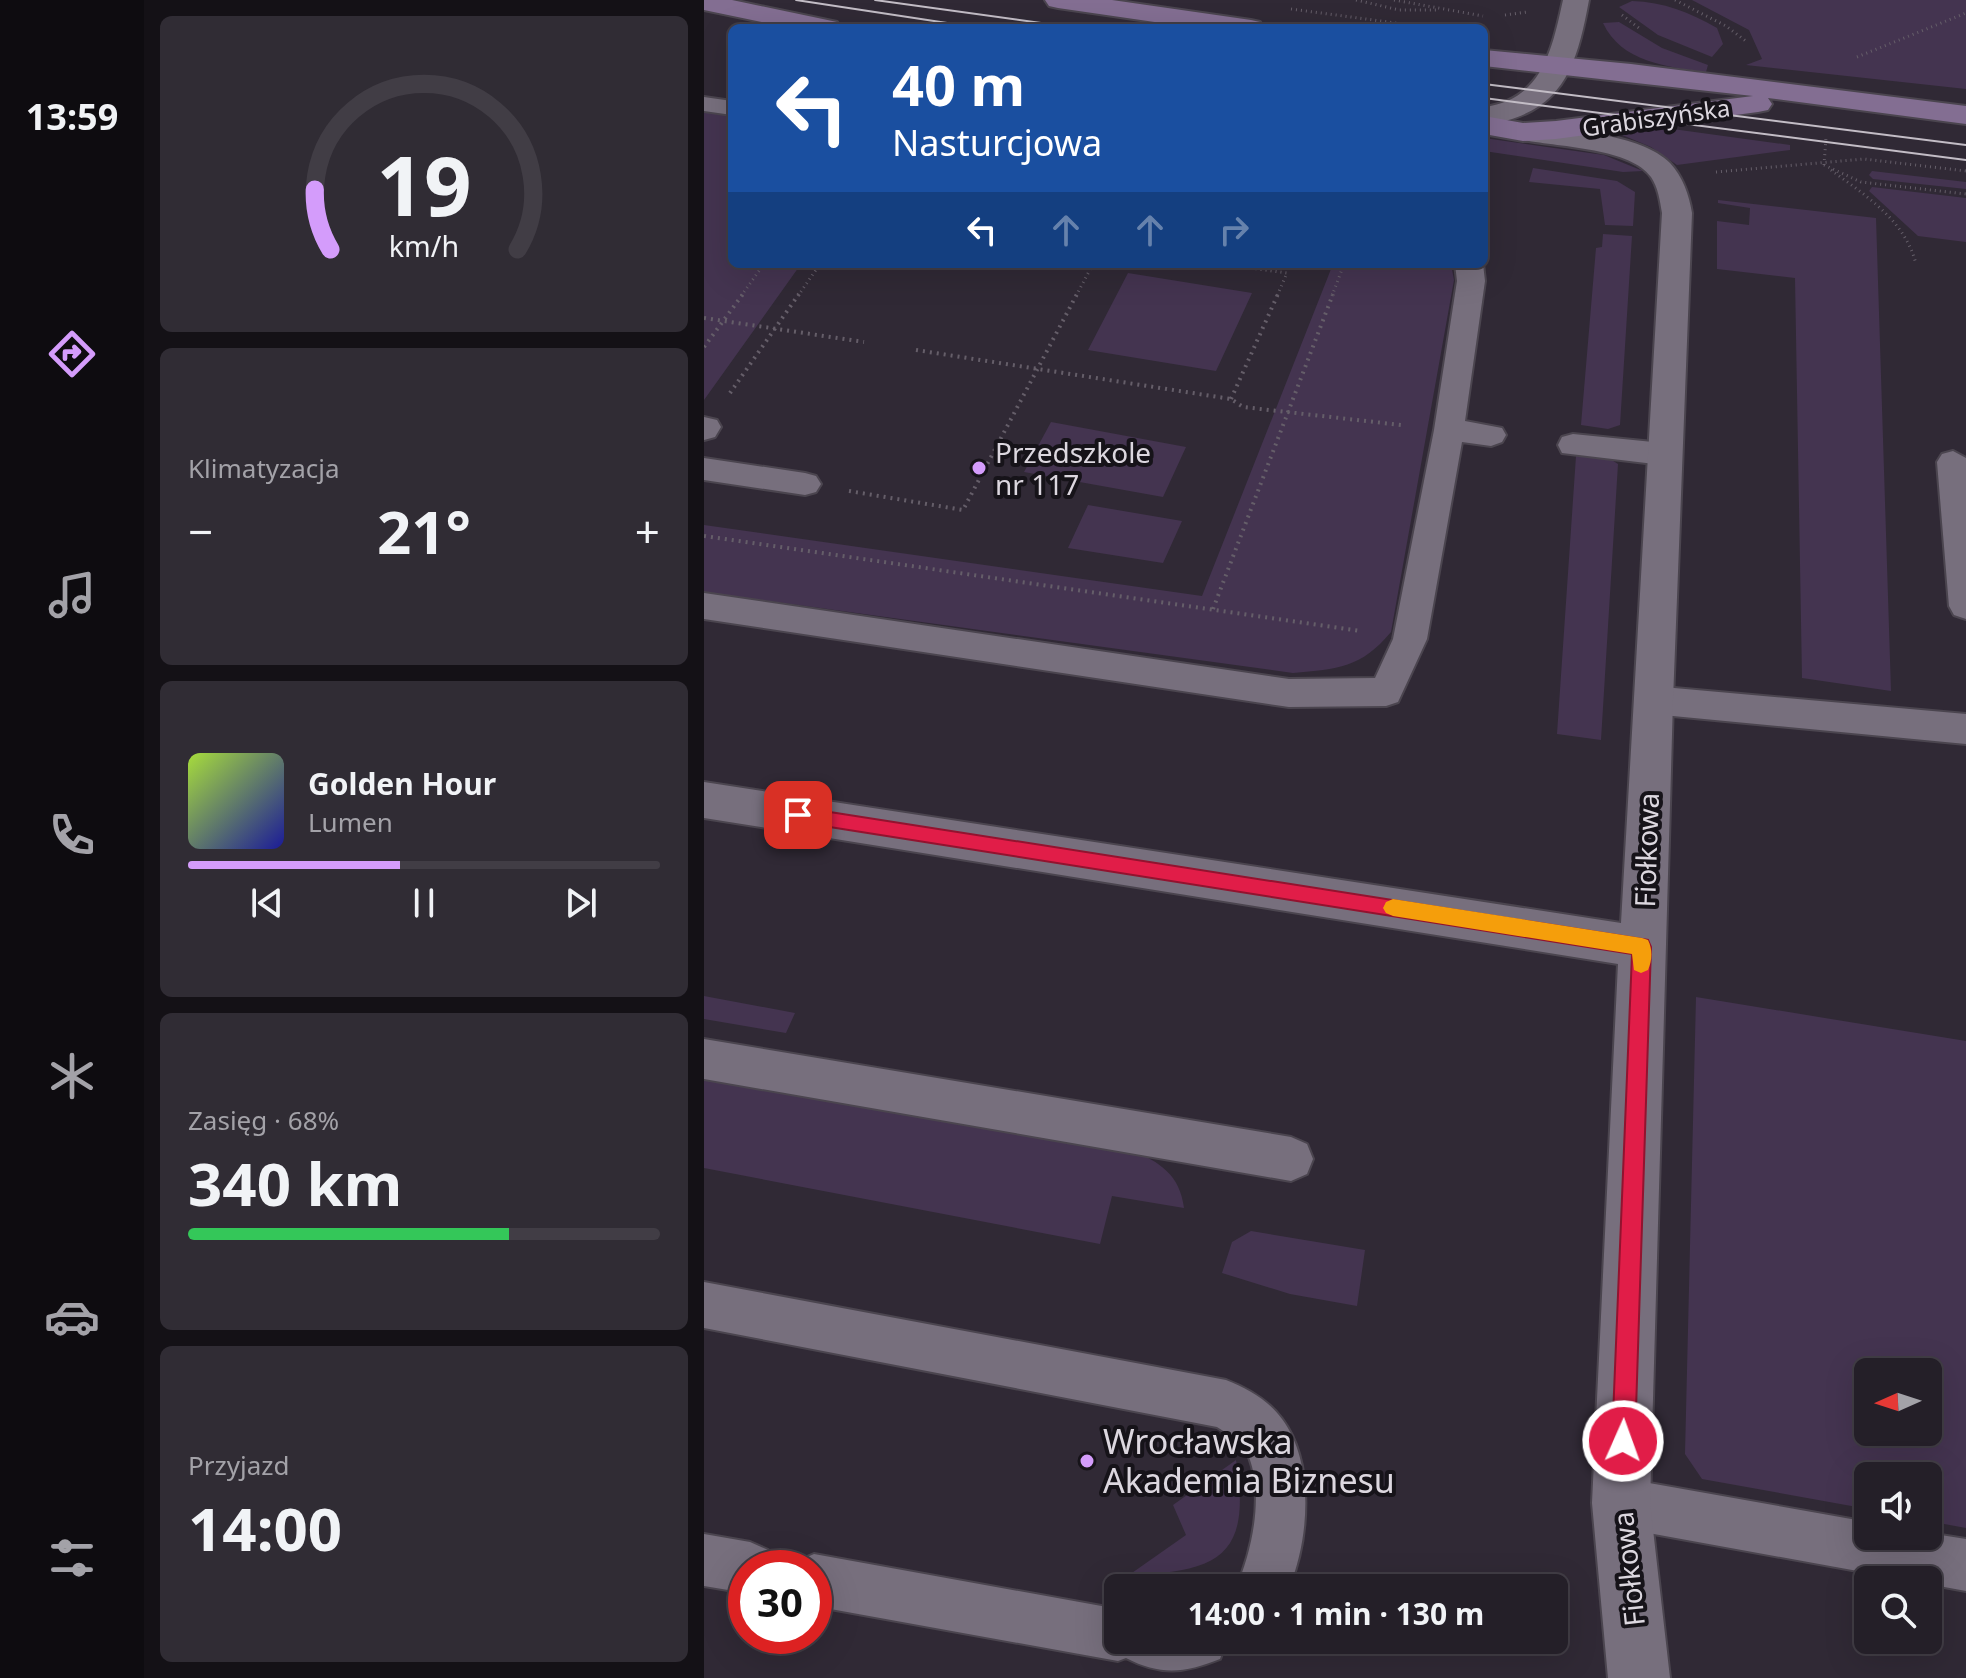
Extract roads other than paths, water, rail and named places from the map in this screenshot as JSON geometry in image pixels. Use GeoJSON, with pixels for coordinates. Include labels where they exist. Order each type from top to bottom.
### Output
{"type":"FeatureCollection","features":[{"type":"Feature","properties":{"kind":"main road"},"geometry":{"type":"LineString","coordinates":[[1058,0],[1223,24]]}},
{"type":"Feature","properties":{"kind":"main road"},"geometry":{"type":"LineString","coordinates":[[704,2],[809,24]]}},
{"type":"Feature","properties":{"kind":"main road","name":"Grabiszyńska"},"geometry":{"type":"LineString","coordinates":[[1488,58],[1966,115]]}},
{"type":"Feature","properties":{"kind":"main road","name":"Grabiszyńska"},"geometry":{"type":"LineString","coordinates":[[1488,126],[1523,132],[1589,127],[1749,105],[1828,98]]}},
{"type":"Feature","properties":{"kind":"street"},"geometry":{"type":"LineString","coordinates":[[1488,116],[1499,116],[1526,106],[1541,92],[1558,65],[1576,0]]}},
{"type":"Feature","properties":{"kind":"street","name":"Fiołkowa"},"geometry":{"type":"LineString","coordinates":[[1523,132],[1645,157],[1657,166],[1673,193],[1677,213],[1652,700],[1621,1503],[1639,1678]]}},
{"type":"Feature","properties":{"kind":"street"},"geometry":{"type":"LineString","coordinates":[[704,800],[1642,947]]}},
{"type":"Feature","properties":{"kind":"lane"},"geometry":{"type":"LineString","coordinates":[[704,104],[728,107]]}},
{"type":"Feature","properties":{"kind":"lane"},"geometry":{"type":"LineString","coordinates":[[704,606],[1289,693],[1386,692],[1410,639],[1449,430],[1471,281],[1469,268]]}},
{"type":"Feature","properties":{"kind":"lane"},"geometry":{"type":"LineString","coordinates":[[1449,430],[1491,435]]}},
{"type":"Feature","properties":{"kind":"lane"},"geometry":{"type":"LineString","coordinates":[[1573,445],[1663,454]]}},
{"type":"Feature","properties":{"kind":"lane"},"geometry":{"type":"LineString","coordinates":[[1953,462],[1961,498],[1966,606]]}},
{"type":"Feature","properties":{"kind":"lane"},"geometry":{"type":"LineString","coordinates":[[704,469],[805,484]]}},
{"type":"Feature","properties":{"kind":"lane"},"geometry":{"type":"LineString","coordinates":[[1652,700],[1966,729]]}},
{"type":"Feature","properties":{"kind":"lane"},"geometry":{"type":"LineString","coordinates":[[704,1059],[1291,1159]]}},
{"type":"Feature","properties":{"kind":"lane"},"geometry":{"type":"LineString","coordinates":[[704,1305],[1226,1404],[1251,1420],[1270,1443],[1278,1490],[1279,1538],[1267,1574]]}},
{"type":"Feature","properties":{"kind":"lane"},"geometry":{"type":"LineString","coordinates":[[1621,1503],[1966,1565]]}},
{"type":"Feature","properties":{"kind":"lane"},"geometry":{"type":"LineString","coordinates":[[704,1560],[728,1564]]}},
{"type":"Feature","properties":{"kind":"lane"},"geometry":{"type":"LineString","coordinates":[[832,1583],[1104,1632]]}},
{"type":"Feature","properties":{"kind":"tram line"},"geometry":{"type":"LineString","coordinates":[[796,0],[954,24]]}},
{"type":"Feature","properties":{"kind":"tram line"},"geometry":{"type":"LineString","coordinates":[[875,0],[1048,24]]}},
{"type":"Feature","properties":{"kind":"tram line"},"geometry":{"type":"LineString","coordinates":[[1488,85],[1966,145]]}},
{"type":"Feature","properties":{"kind":"tram line"},"geometry":{"type":"LineString","coordinates":[[1488,99],[1966,160]]}},
{"type":"Feature","properties":{"kind":"place","name":"Przedszkole nr 117"},"geometry":{"type":"Point","coordinates":[979,468]}},
{"type":"Feature","properties":{"kind":"place","name":"Wrocławska Akademia Biznesu"},"geometry":{"type":"Point","coordinates":[1087,1461]}}]}
